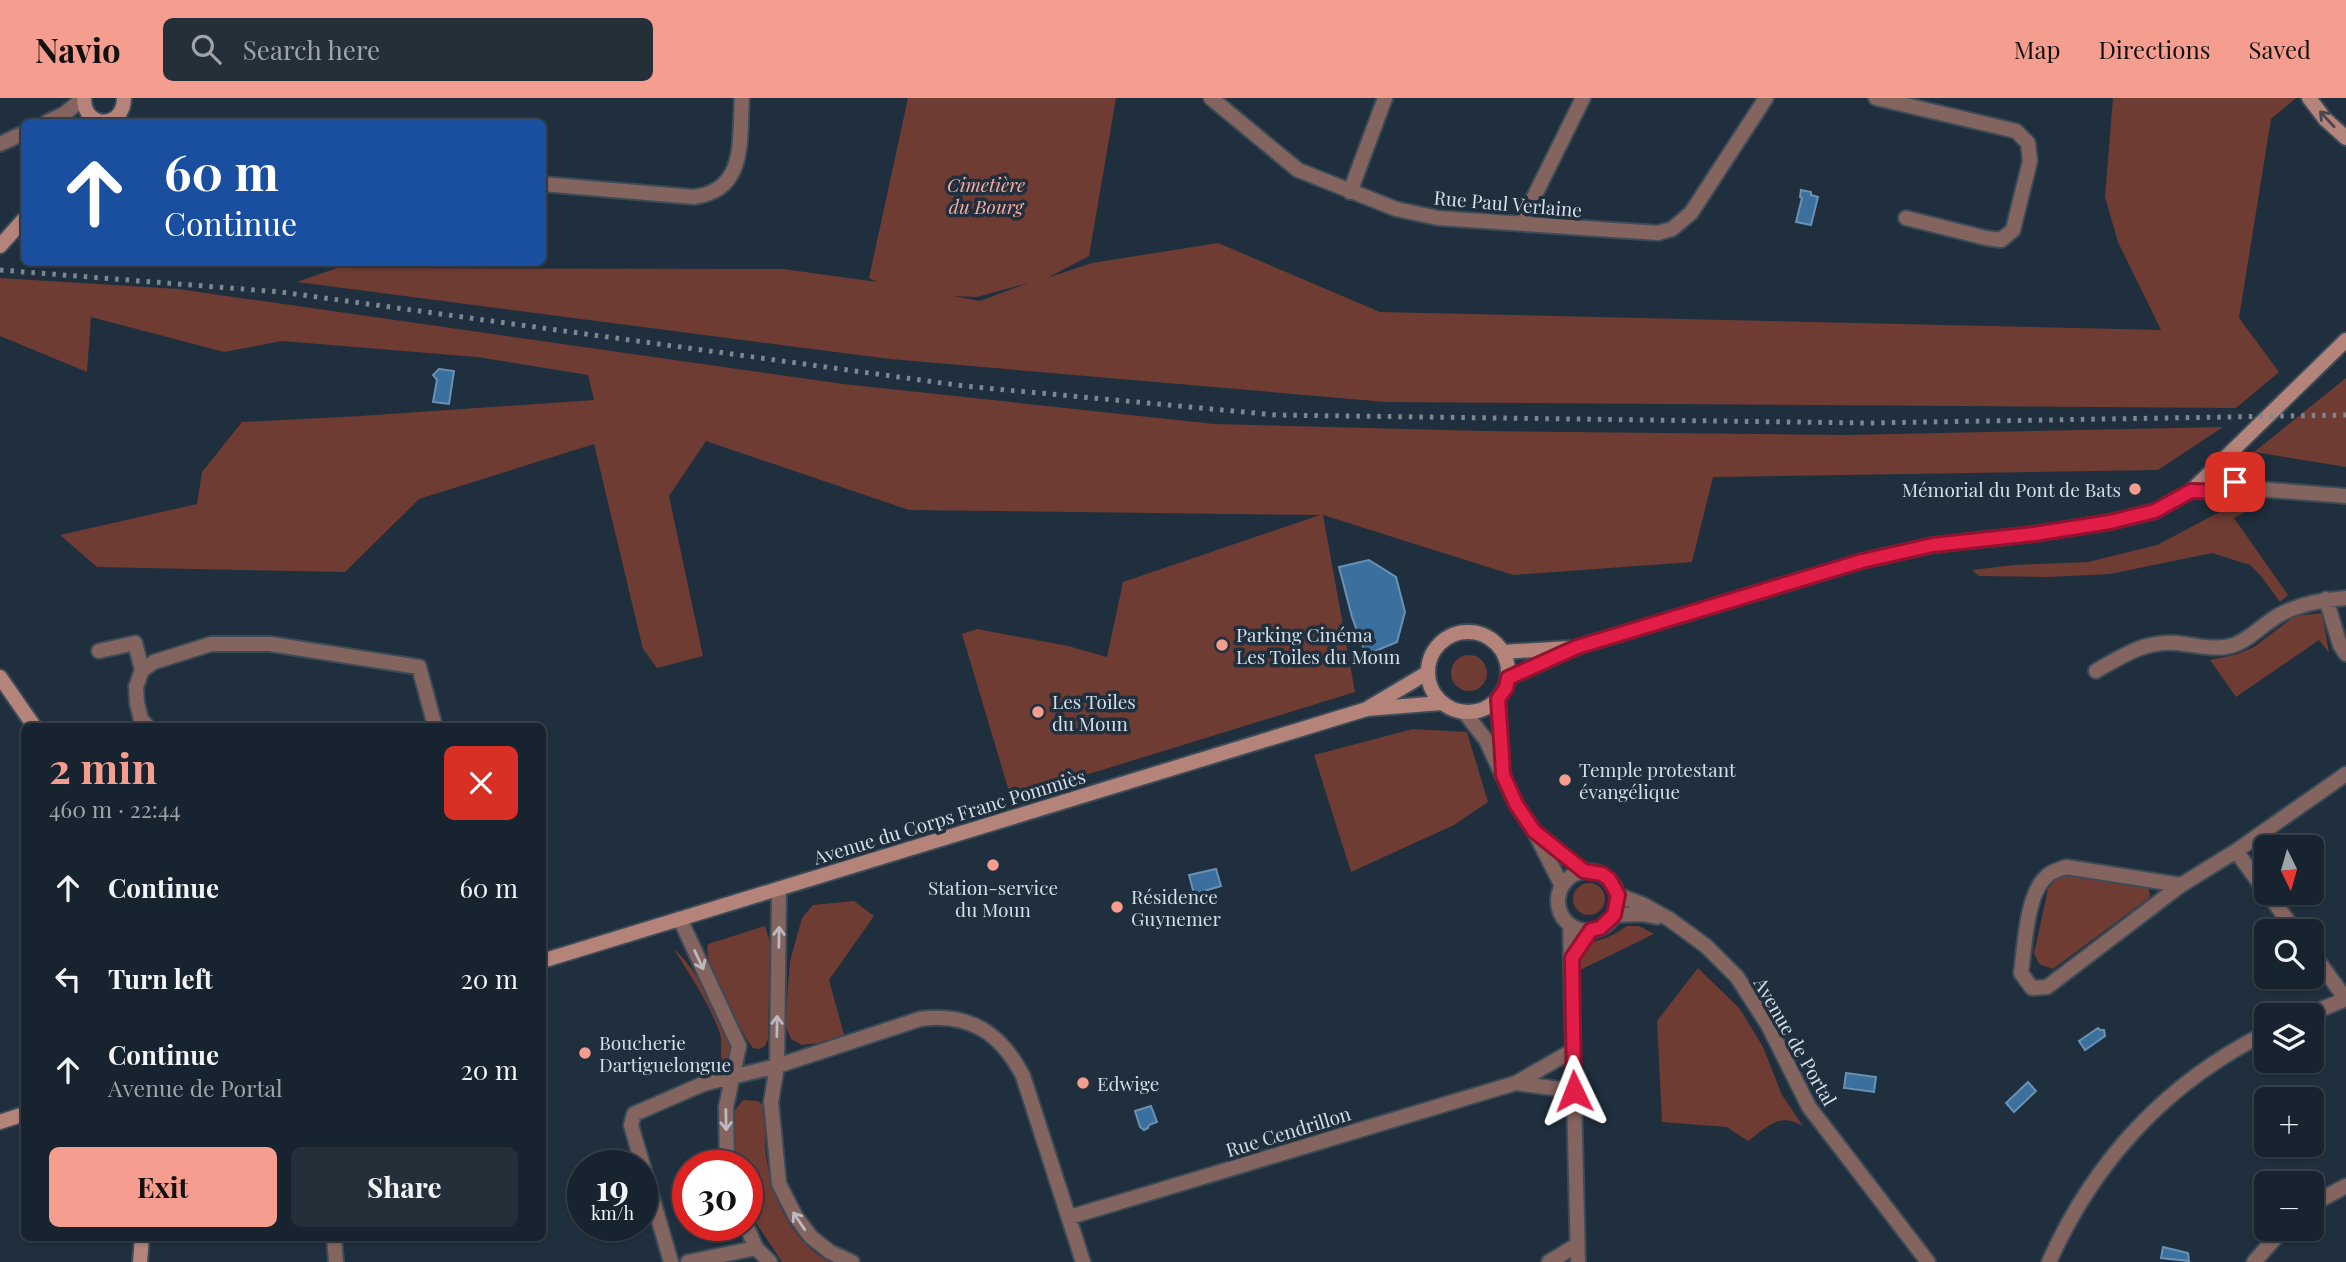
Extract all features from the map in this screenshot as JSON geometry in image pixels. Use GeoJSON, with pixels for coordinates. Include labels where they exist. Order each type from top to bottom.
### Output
{"type":"FeatureCollection","features":[{"type":"Feature","properties":{"kind":"main road"},"geometry":{"type":"LineString","coordinates":[[2309,98],[2325,119],[2346,138]]}},
{"type":"Feature","properties":{"kind":"main road"},"geometry":{"type":"LineString","coordinates":[[94,113],[120,113],[125,100]]}},
{"type":"Feature","properties":{"kind":"main road"},"geometry":{"type":"LineString","coordinates":[[0,246],[21,222]]}},
{"type":"Feature","properties":{"kind":"main road"},"geometry":{"type":"LineString","coordinates":[[1508,678],[1577,647],[1862,561],[1933,545],[2034,534],[2110,522],[2155,511],[2191,491],[2346,342]]}},
{"type":"Feature","properties":{"kind":"main road"},"geometry":{"type":"LineString","coordinates":[[1478,633],[1488,637],[1503,652],[1508,665],[1506,688],[1498,699],[1485,709],[1465,713],[1448,708],[1441,703],[1429,684],[1427,673],[1432,653],[1447,638],[1457,634],[1478,633]]}},
{"type":"Feature","properties":{"kind":"main road"},"geometry":{"type":"LineString","coordinates":[[1503,652],[1577,647]]}},
{"type":"Feature","properties":{"kind":"main road","name":"Avenue du Corps Franc Pommiès"},"geometry":{"type":"LineString","coordinates":[[1367,709],[1427,673]]}},
{"type":"Feature","properties":{"kind":"main road"},"geometry":{"type":"LineString","coordinates":[[0,677],[32,723]]}},
{"type":"Feature","properties":{"kind":"main road","name":"Avenue du Corps Franc Pommiès"},"geometry":{"type":"LineString","coordinates":[[546,960],[1367,709],[1441,703]]}},
{"type":"Feature","properties":{"kind":"main road"},"geometry":{"type":"LineString","coordinates":[[0,1122],[21,1115]]}},
{"type":"Feature","properties":{"kind":"main road"},"geometry":{"type":"LineString","coordinates":[[140,1262],[142,1241]]}},
{"type":"Feature","properties":{"kind":"street"},"geometry":{"type":"LineString","coordinates":[[546,184],[694,197],[720,190],[732,176],[737,159],[742,98]]}},
{"type":"Feature","properties":{"kind":"street","name":"Rue Paul Verlaine"},"geometry":{"type":"LineString","coordinates":[[1211,98],[1298,170],[1396,209],[1427,216],[1658,233],[1672,229],[1691,214],[1766,98]]}},
{"type":"Feature","properties":{"kind":"street"},"geometry":{"type":"LineString","coordinates":[[1350,192],[1385,98]]}},
{"type":"Feature","properties":{"kind":"street"},"geometry":{"type":"LineString","coordinates":[[1521,223],[1583,98]]}},
{"type":"Feature","properties":{"kind":"street"},"geometry":{"type":"LineString","coordinates":[[1876,98],[2016,131],[2028,144],[2030,161],[2013,230],[2001,240],[1906,218]]}},
{"type":"Feature","properties":{"kind":"street"},"geometry":{"type":"LineString","coordinates":[[53,119],[64,114],[94,113]]}},
{"type":"Feature","properties":{"kind":"street"},"geometry":{"type":"LineString","coordinates":[[0,144],[21,134]]}},
{"type":"Feature","properties":{"kind":"street"},"geometry":{"type":"LineString","coordinates":[[2226,457],[2230,475],[2235,482],[2246,488]]}},
{"type":"Feature","properties":{"kind":"street"},"geometry":{"type":"LineString","coordinates":[[2191,491],[2233,492],[2246,488],[2346,496]]}},
{"type":"Feature","properties":{"kind":"street"},"geometry":{"type":"LineString","coordinates":[[2096,671],[2129,651],[2152,644],[2174,643],[2222,648],[2234,645],[2286,611],[2326,599],[2346,598]]}},
{"type":"Feature","properties":{"kind":"street"},"geometry":{"type":"LineString","coordinates":[[2326,599],[2340,645],[2346,654]]}},
{"type":"Feature","properties":{"kind":"street"},"geometry":{"type":"LineString","coordinates":[[99,652],[135,643],[142,670],[136,687],[137,703],[144,723]]}},
{"type":"Feature","properties":{"kind":"street"},"geometry":{"type":"LineString","coordinates":[[142,670],[154,662],[211,644],[270,644],[419,667],[434,723]]}},
{"type":"Feature","properties":{"kind":"street"},"geometry":{"type":"LineString","coordinates":[[1498,699],[1503,775]]}},
{"type":"Feature","properties":{"kind":"street"},"geometry":{"type":"LineString","coordinates":[[1465,713],[1486,740],[1516,804],[1534,831],[1562,886]]}},
{"type":"Feature","properties":{"kind":"street"},"geometry":{"type":"LineString","coordinates":[[2180,885],[2066,867],[2054,871],[2046,876],[2033,898],[2021,973],[2032,988],[2047,987],[2180,885],[2236,851],[2346,774]]}},
{"type":"Feature","properties":{"kind":"street"},"geometry":{"type":"LineString","coordinates":[[1534,831],[1584,871],[1602,874],[1615,886],[1618,895],[1614,915],[1600,928],[1584,930],[1570,925]]}},
{"type":"Feature","properties":{"kind":"street"},"geometry":{"type":"LineString","coordinates":[[2236,851],[2254,876]]}},
{"type":"Feature","properties":{"kind":"street"},"geometry":{"type":"LineString","coordinates":[[1577,1262],[1572,958],[1570,925],[1560,911],[1558,902],[1562,886],[1568,879],[1584,871]]}},
{"type":"Feature","properties":{"kind":"street"},"geometry":{"type":"LineString","coordinates":[[779,888],[777,1066],[771,1102],[779,1184],[796,1217],[811,1237],[830,1252],[852,1262]]}},
{"type":"Feature","properties":{"kind":"street","name":"Avenue de Portal"},"geometry":{"type":"LineString","coordinates":[[1618,895],[1669,919],[1706,946],[1737,977],[1769,1025],[1809,1107],[1928,1262]]}},
{"type":"Feature","properties":{"kind":"street","name":"Avenue de Portal"},"geometry":{"type":"LineString","coordinates":[[1614,915],[1643,914],[1669,919]]}},
{"type":"Feature","properties":{"kind":"street"},"geometry":{"type":"LineString","coordinates":[[680,919],[740,1046],[726,1107],[727,1150]]}},
{"type":"Feature","properties":{"kind":"street"},"geometry":{"type":"LineString","coordinates":[[1572,958],[1591,930]]}},
{"type":"Feature","properties":{"kind":"street"},"geometry":{"type":"LineString","coordinates":[[2324,969],[2346,999],[2324,1008]]}},
{"type":"Feature","properties":{"kind":"street"},"geometry":{"type":"LineString","coordinates":[[671,1262],[631,1125],[632,1118],[639,1110],[702,1084],[777,1066],[920,1019],[948,1018],[986,1030],[1002,1043],[1023,1076],[1083,1262]]}},
{"type":"Feature","properties":{"kind":"street"},"geometry":{"type":"LineString","coordinates":[[2049,1262],[2079,1202],[2114,1154],[2147,1116],[2212,1063],[2254,1040]]}},
{"type":"Feature","properties":{"kind":"street","name":"Rue Cendrillon"},"geometry":{"type":"LineString","coordinates":[[1070,1217],[1516,1083],[1572,1051]]}},
{"type":"Feature","properties":{"kind":"street","name":"Rue Cendrillon"},"geometry":{"type":"LineString","coordinates":[[1516,1083],[1574,1091]]}},
{"type":"Feature","properties":{"kind":"street"},"geometry":{"type":"LineString","coordinates":[[2324,1197],[2346,1186]]}},
{"type":"Feature","properties":{"kind":"street"},"geometry":{"type":"LineString","coordinates":[[334,1241],[336,1262]]}},
{"type":"Feature","properties":{"kind":"street"},"geometry":{"type":"LineString","coordinates":[[754,1241],[770,1262]]}},
{"type":"Feature","properties":{"kind":"street"},"geometry":{"type":"LineString","coordinates":[[2254,1262],[2273,1241]]}},
{"type":"Feature","properties":{"kind":"street"},"geometry":{"type":"LineString","coordinates":[[1549,1262],[1577,1245]]}},
{"type":"Feature","properties":{"kind":"street"},"geometry":{"type":"LineString","coordinates":[[688,1262],[757,1248]]}},
{"type":"Feature","properties":{"kind":"green space","name":"Cimetière du Bourg"},"geometry":{"type":"Polygon","coordinates":[[[908,98],[1116,98],[1089,256],[1047,278],[1092,263],[1218,243],[1380,312],[2161,330],[2118,242],[2105,197],[2113,98],[2296,98],[2271,119],[2239,318],[2279,372],[2236,408],[1386,402],[890,359],[297,282],[337,268],[783,269],[877,282],[869,278],[908,98]],[[1028,283],[977,297],[953,296],[980,301],[1028,283]]]}},
{"type":"Feature","properties":{"kind":"green space"},"geometry":{"type":"Polygon","coordinates":[[[0,278],[178,289],[843,384],[1214,424],[1483,431],[1846,435],[2223,427],[2158,470],[1713,477],[1692,562],[1513,575],[1323,515],[1355,692],[1011,798],[962,634],[977,629],[1068,646],[1107,657],[1123,582],[1320,515],[909,510],[706,441],[669,496],[703,656],[657,668],[643,649],[594,444],[419,499],[345,572],[97,567],[60,535],[197,504],[202,472],[242,422],[594,400],[588,375],[477,357],[282,341],[224,352],[91,317],[87,372],[0,336],[0,278]]]}},
{"type":"Feature","properties":{"kind":"green space"},"geometry":{"type":"Polygon","coordinates":[[[2346,378],[2346,467],[2254,452],[2346,378]]]}},
{"type":"Feature","properties":{"kind":"green space"},"geometry":{"type":"Polygon","coordinates":[[[2235,504],[2251,509],[2234,518],[2288,595],[2280,602],[2250,565],[2212,553],[2110,574],[1979,576],[1972,570],[2088,562],[2157,545],[2235,504]]]}},
{"type":"Feature","properties":{"kind":"green space"},"geometry":{"type":"Polygon","coordinates":[[[2322,613],[2329,653],[2319,640],[2236,697],[2210,660],[2238,654],[2254,647],[2295,616],[2322,613]]]}},
{"type":"Feature","properties":{"kind":"green space"},"geometry":{"type":"Polygon","coordinates":[[[1469,655],[1482,660],[1487,673],[1482,686],[1469,691],[1456,686],[1451,673],[1456,660],[1469,655]]]}},
{"type":"Feature","properties":{"kind":"green space"},"geometry":{"type":"Polygon","coordinates":[[[1413,729],[1467,732],[1488,802],[1454,825],[1351,872],[1314,755],[1413,729]]]}},
{"type":"Feature","properties":{"kind":"green space"},"geometry":{"type":"Polygon","coordinates":[[[2074,872],[2148,884],[2150,897],[2053,969],[2039,964],[2034,953],[2048,889],[2058,877],[2074,872]]]}},
{"type":"Feature","properties":{"kind":"green space"},"geometry":{"type":"Polygon","coordinates":[[[1589,883],[1601,887],[1605,899],[1601,911],[1589,915],[1577,911],[1573,899],[1577,887],[1589,883]]]}},
{"type":"Feature","properties":{"kind":"green space"},"geometry":{"type":"Polygon","coordinates":[[[854,901],[874,916],[829,980],[844,1035],[802,1045],[791,1039],[785,1024],[790,961],[802,918],[813,905],[854,901]]]}},
{"type":"Feature","properties":{"kind":"green space"},"geometry":{"type":"Polygon","coordinates":[[[765,926],[770,942],[768,1039],[765,1046],[759,1049],[753,1048],[747,1040],[721,993],[710,967],[708,944],[765,926]]]}},
{"type":"Feature","properties":{"kind":"green space"},"geometry":{"type":"Polygon","coordinates":[[[1627,926],[1639,926],[1654,934],[1580,970],[1580,955],[1584,946],[1609,937],[1627,926]]]}},
{"type":"Feature","properties":{"kind":"green space"},"geometry":{"type":"Polygon","coordinates":[[[674,949],[702,984],[724,1029],[732,1056],[723,1066],[721,1038],[716,1023],[674,949]]]}},
{"type":"Feature","properties":{"kind":"green space"},"geometry":{"type":"Polygon","coordinates":[[[1698,968],[1740,1009],[1763,1047],[1782,1095],[1803,1126],[1787,1120],[1780,1121],[1768,1126],[1748,1141],[1727,1127],[1662,1122],[1657,1021],[1698,968]]]}},
{"type":"Feature","properties":{"kind":"green space"},"geometry":{"type":"Polygon","coordinates":[[[743,1100],[758,1101],[763,1105],[765,1148],[778,1201],[804,1243],[830,1262],[782,1262],[763,1233],[763,1150],[735,1150],[733,1113],[743,1100]]]}},
{"type":"Feature","properties":{"kind":"water"},"geometry":{"type":"Polygon","coordinates":[[[1801,190],[1818,197],[1811,225],[1796,222],[1802,198],[1801,190]]]}},
{"type":"Feature","properties":{"kind":"water"},"geometry":{"type":"Polygon","coordinates":[[[439,369],[454,371],[449,404],[433,402],[437,380],[433,375],[439,369]]]}},
{"type":"Feature","properties":{"kind":"water"},"geometry":{"type":"Polygon","coordinates":[[[1369,560],[1396,577],[1405,612],[1397,642],[1366,655],[1352,617],[1339,567],[1369,560]]]}},
{"type":"Feature","properties":{"kind":"water"},"geometry":{"type":"Polygon","coordinates":[[[1216,869],[1221,886],[1194,894],[1189,875],[1216,869]]]}},
{"type":"Feature","properties":{"kind":"water"},"geometry":{"type":"Polygon","coordinates":[[[2098,1028],[2104,1030],[2105,1036],[2085,1050],[2079,1041],[2098,1028]]]}},
{"type":"Feature","properties":{"kind":"water"},"geometry":{"type":"Polygon","coordinates":[[[1846,1073],[1876,1077],[1874,1092],[1844,1088],[1846,1073]]]}},
{"type":"Feature","properties":{"kind":"water"},"geometry":{"type":"Polygon","coordinates":[[[2028,1082],[2036,1091],[2014,1112],[2006,1103],[2028,1082]]]}},
{"type":"Feature","properties":{"kind":"water"},"geometry":{"type":"Polygon","coordinates":[[[1151,1106],[1157,1122],[1144,1130],[1140,1127],[1135,1111],[1151,1106]]]}},
{"type":"Feature","properties":{"kind":"water"},"geometry":{"type":"Polygon","coordinates":[[[2163,1247],[2188,1253],[2189,1261],[2161,1258],[2163,1247]]]}},
{"type":"Feature","properties":{"kind":"railway"},"geometry":{"type":"LineString","coordinates":[[0,270],[281,292],[964,386],[1276,415],[1867,423],[2346,415]]}},
{"type":"Feature","properties":{"kind":"place","name":"Mémorial du Pont de Bats"},"geometry":{"type":"Point","coordinates":[2135,489]}},
{"type":"Feature","properties":{"kind":"place","name":"Parking Cinéma Les Toiles du Moun"},"geometry":{"type":"Point","coordinates":[1222,645]}},
{"type":"Feature","properties":{"kind":"place","name":"Les Toiles du Moun"},"geometry":{"type":"Point","coordinates":[1038,712]}},
{"type":"Feature","properties":{"kind":"place","name":"Temple protestant évangélique"},"geometry":{"type":"Point","coordinates":[1565,780]}},
{"type":"Feature","properties":{"kind":"place","name":"Station-service du Moun"},"geometry":{"type":"Point","coordinates":[993,865]}},
{"type":"Feature","properties":{"kind":"place","name":"Résidence Guynemer"},"geometry":{"type":"Point","coordinates":[1117,907]}},
{"type":"Feature","properties":{"kind":"place","name":"Boucherie Dartiguelongue"},"geometry":{"type":"Point","coordinates":[585,1053]}},
{"type":"Feature","properties":{"kind":"place","name":"Edwige"},"geometry":{"type":"Point","coordinates":[1083,1083]}},
{"type":"Feature","properties":{"kind":"route"},"geometry":{"type":"LineString","coordinates":[[1574,1091],[1572,958],[1591,930],[1609,923],[1618,905],[1618,895],[1609,879],[1593,871],[1584,871],[1534,831],[1516,804],[1503,775],[1498,699],[1506,688],[1508,678],[1577,647],[1862,561],[1933,545],[2034,534],[2110,522],[2155,511],[2191,491],[2233,492],[2246,488],[2235,482]]}}]}
